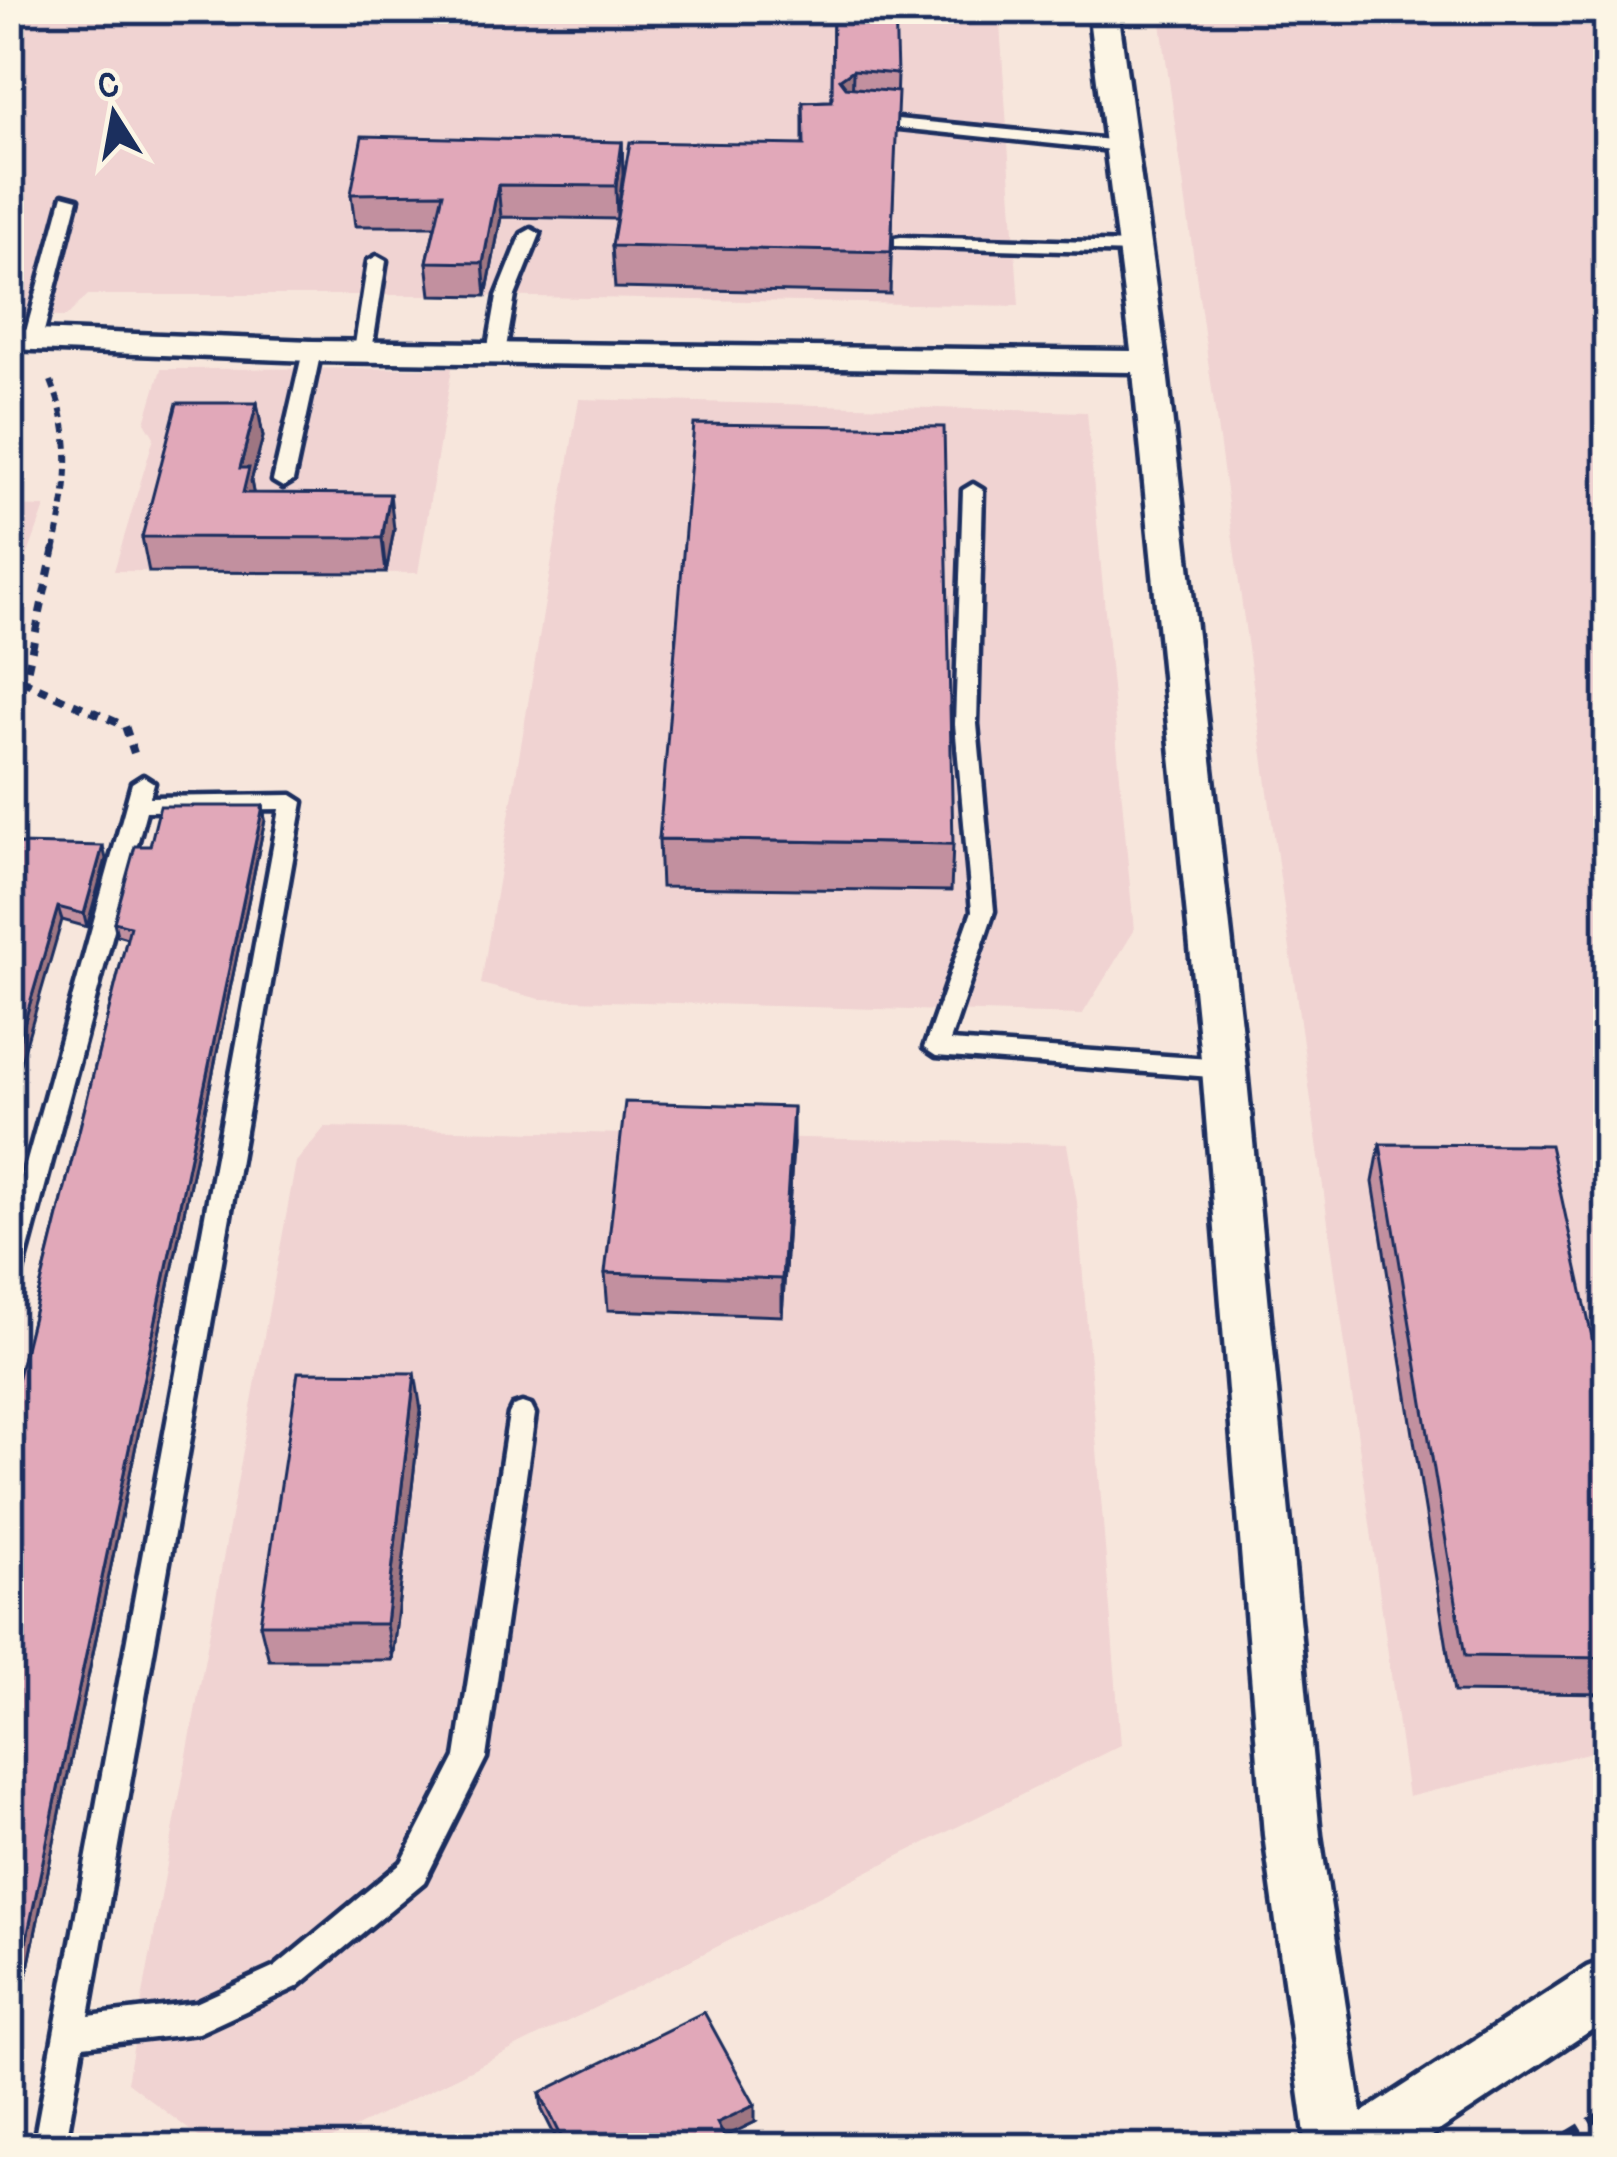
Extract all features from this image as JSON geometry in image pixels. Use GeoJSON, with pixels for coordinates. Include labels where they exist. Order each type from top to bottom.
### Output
{"type":"FeatureCollection","features":[{"type":"Feature","properties":{"kind":"street"},"geometry":{"type":"LineString","coordinates":[[1103,9],[1149,362],[1224,1069],[1292,1835],[1337,2148]]}},
{"type":"Feature","properties":{"kind":"street"},"geometry":{"type":"LineString","coordinates":[[21,339],[311,350],[1149,362]]}},
{"type":"Feature","properties":{"kind":"street"},"geometry":{"type":"LineString","coordinates":[[1364,2148],[1427,2101],[1608,1986]]}},
{"type":"Feature","properties":{"kind":"lane"},"geometry":{"type":"LineString","coordinates":[[852,120],[1121,146]]}},
{"type":"Feature","properties":{"kind":"lane"},"geometry":{"type":"LineString","coordinates":[[21,339],[69,199]]}},
{"type":"Feature","properties":{"kind":"lane"},"geometry":{"type":"LineString","coordinates":[[496,353],[506,296],[531,234]]}},
{"type":"Feature","properties":{"kind":"lane"},"geometry":{"type":"LineString","coordinates":[[902,242],[1134,248]]}},
{"type":"Feature","properties":{"kind":"lane"},"geometry":{"type":"LineString","coordinates":[[363,351],[377,261]]}},
{"type":"Feature","properties":{"kind":"lane"},"geometry":{"type":"LineString","coordinates":[[283,482],[311,350]]}},
{"type":"Feature","properties":{"kind":"lane"},"geometry":{"type":"LineString","coordinates":[[973,490],[966,724],[983,911],[936,1048],[1224,1069]]}},
{"type":"Feature","properties":{"kind":"lane"},"geometry":{"type":"LineString","coordinates":[[9,1272],[140,794],[292,802],[49,2148]]}},
{"type":"Feature","properties":{"kind":"lane"},"geometry":{"type":"LineString","coordinates":[[69,2033],[198,2018],[286,1977],[413,1872],[471,1758],[522,1414]]}},
{"type":"Feature","properties":{"kind":"path"},"geometry":{"type":"LineString","coordinates":[[21,339],[68,423],[64,506],[25,682],[125,726],[140,794]]}},
{"type":"Feature","properties":{"kind":"path"},"geometry":{"type":"LineString","coordinates":[[1547,2148],[1608,2111]]}},
{"type":"Feature","properties":{"kind":"shaded area"},"geometry":{"type":"Polygon","coordinates":[[[9,9],[999,9],[1019,306],[431,295],[88,295],[66,317],[9,316],[9,9]]]}},
{"type":"Feature","properties":{"kind":"shaded area"},"geometry":{"type":"Polygon","coordinates":[[[1159,9],[1608,9],[1608,1748],[1408,1797],[1159,9]]]}},
{"type":"Feature","properties":{"kind":"shaded area"},"geometry":{"type":"Polygon","coordinates":[[[452,368],[418,573],[114,571],[154,437],[145,422],[161,369],[452,368]]]}},
{"type":"Feature","properties":{"kind":"shaded area"},"geometry":{"type":"Polygon","coordinates":[[[579,399],[1087,412],[1134,931],[1082,1015],[540,999],[481,984],[579,399]]]}},
{"type":"Feature","properties":{"kind":"shaded area"},"geometry":{"type":"Polygon","coordinates":[[[9,506],[45,507],[9,607],[9,506]]]}},
{"type":"Feature","properties":{"kind":"shaded area"},"geometry":{"type":"Polygon","coordinates":[[[325,1127],[1067,1144],[1077,1202],[1121,1745],[314,2148],[213,2148],[127,2082],[296,1162],[325,1127]]]}},
{"type":"Feature","properties":{"kind":"building"},"geometry":{"type":"Polygon","coordinates":[[[833,9],[895,9],[897,74],[853,70],[840,79],[846,87],[898,92],[891,252],[612,246],[630,142],[804,145],[803,102],[832,101],[833,9]]]}},
{"type":"Feature","properties":{"kind":"building"},"geometry":{"type":"Polygon","coordinates":[[[362,136],[622,142],[616,186],[498,185],[483,263],[427,262],[443,193],[351,194],[362,136]]]}},
{"type":"Feature","properties":{"kind":"building"},"geometry":{"type":"Polygon","coordinates":[[[177,403],[257,403],[240,468],[249,468],[243,493],[390,494],[382,538],[142,537],[177,403]]]}},
{"type":"Feature","properties":{"kind":"building"},"geometry":{"type":"Polygon","coordinates":[[[694,424],[944,427],[953,844],[659,839],[694,424]]]}},
{"type":"Feature","properties":{"kind":"building"},"geometry":{"type":"Polygon","coordinates":[[[160,806],[263,806],[9,2024],[9,1413],[130,926],[114,922],[135,846],[150,846],[160,806]]]}},
{"type":"Feature","properties":{"kind":"building"},"geometry":{"type":"Polygon","coordinates":[[[18,844],[103,846],[84,914],[58,907],[9,1075],[9,873],[18,844]]]}},
{"type":"Feature","properties":{"kind":"building"},"geometry":{"type":"Polygon","coordinates":[[[625,1102],[793,1107],[782,1279],[605,1273],[625,1102]]]}},
{"type":"Feature","properties":{"kind":"building"},"geometry":{"type":"Polygon","coordinates":[[[1380,1144],[1550,1145],[1608,1401],[1608,1658],[1465,1656],[1380,1144]]]}},
{"type":"Feature","properties":{"kind":"building"},"geometry":{"type":"Polygon","coordinates":[[[298,1372],[415,1373],[386,1624],[260,1624],[298,1372]]]}},
{"type":"Feature","properties":{"kind":"building"},"geometry":{"type":"Polygon","coordinates":[[[704,2012],[755,2105],[717,2123],[730,2148],[567,2148],[540,2093],[704,2012]]]}}]}
